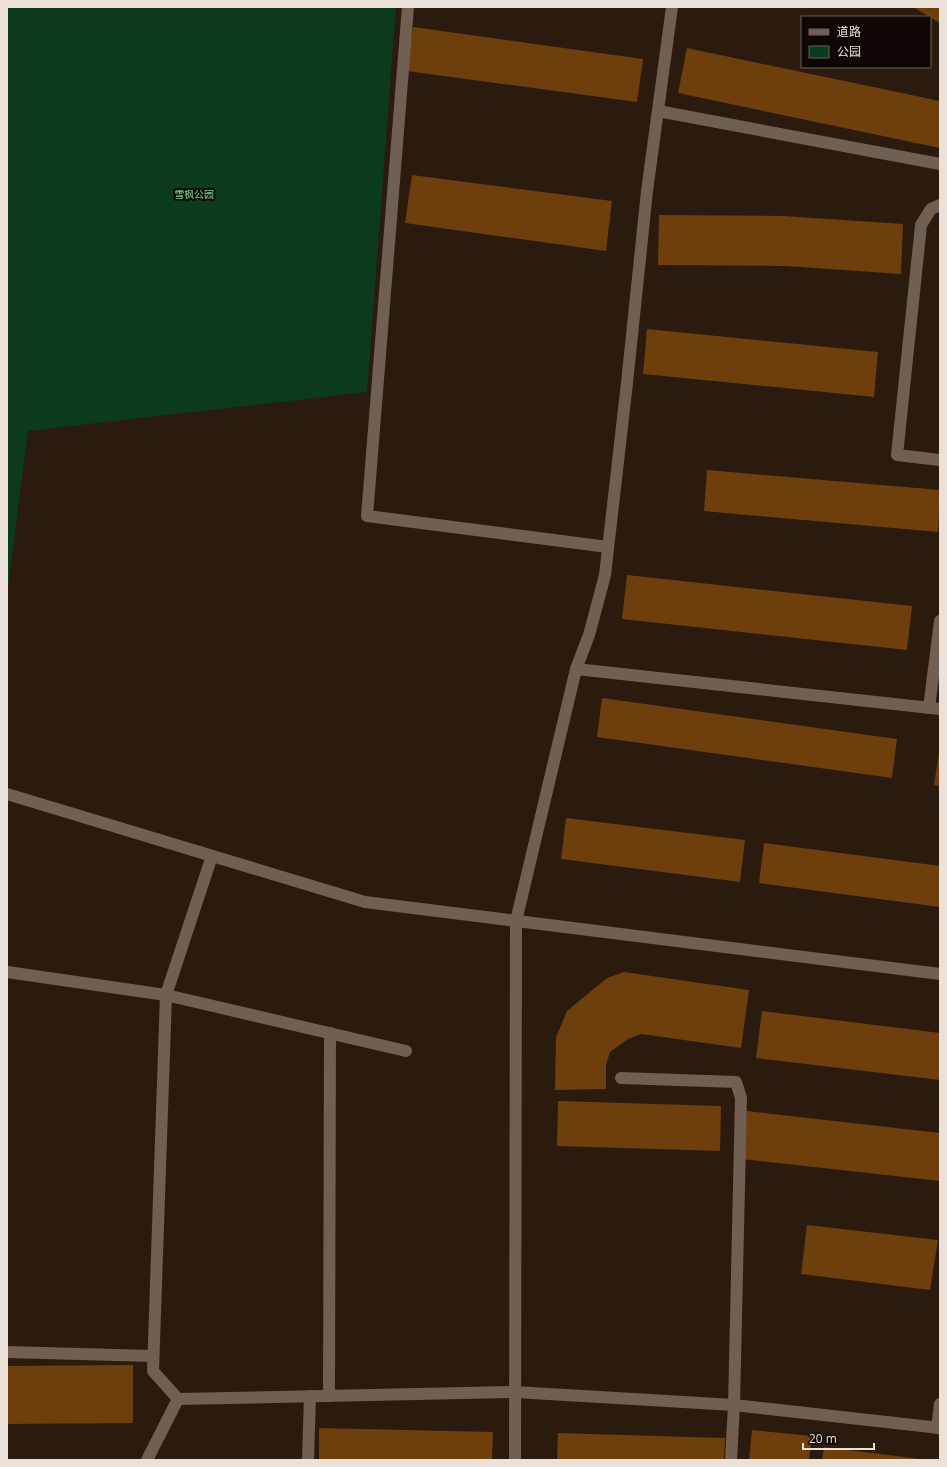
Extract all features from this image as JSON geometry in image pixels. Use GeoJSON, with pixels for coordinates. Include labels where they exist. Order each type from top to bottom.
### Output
{"type":"FeatureCollection","features":[{"type":"Feature","properties":{"kind":"street"},"geometry":{"type":"LineString","coordinates":[[408,7],[367,516],[608,547]]}},
{"type":"Feature","properties":{"kind":"street"},"geometry":{"type":"LineString","coordinates":[[516,1460],[516,921],[576,669],[591,627],[605,575],[628,383],[647,191],[672,7]]}},
{"type":"Feature","properties":{"kind":"street"},"geometry":{"type":"LineString","coordinates":[[658,111],[940,164]]}},
{"type":"Feature","properties":{"kind":"street"},"geometry":{"type":"LineString","coordinates":[[940,206],[931,209],[921,225],[897,455],[940,460]]}},
{"type":"Feature","properties":{"kind":"street"},"geometry":{"type":"LineString","coordinates":[[576,669],[935,709],[940,621]]}},
{"type":"Feature","properties":{"kind":"street"},"geometry":{"type":"LineString","coordinates":[[7,794],[365,902],[940,974]]}},
{"type":"Feature","properties":{"kind":"street"},"geometry":{"type":"LineString","coordinates":[[212,856],[166,995],[153,1371],[178,1399],[516,1392],[734,1405],[939,1428],[940,1404]]}},
{"type":"Feature","properties":{"kind":"street"},"geometry":{"type":"LineString","coordinates":[[7,972],[166,995],[406,1051]]}},
{"type":"Feature","properties":{"kind":"street"},"geometry":{"type":"LineString","coordinates":[[329,1396],[330,1033]]}},
{"type":"Feature","properties":{"kind":"street"},"geometry":{"type":"LineString","coordinates":[[621,1078],[736,1082],[741,1098],[734,1405],[731,1460]]}},
{"type":"Feature","properties":{"kind":"street"},"geometry":{"type":"LineString","coordinates":[[7,1352],[154,1356]]}},
{"type":"Feature","properties":{"kind":"street"},"geometry":{"type":"LineString","coordinates":[[308,1460],[310,1396]]}},
{"type":"Feature","properties":{"kind":"street"},"geometry":{"type":"LineString","coordinates":[[147,1460],[178,1399]]}},
{"type":"Feature","properties":{"kind":"green space","name":"雪枫公园"},"geometry":{"type":"Polygon","coordinates":[[[7,7],[396,7],[367,392],[28,431],[7,594],[7,7]]]}},
{"type":"Feature","properties":{"kind":"building"},"geometry":{"type":"Polygon","coordinates":[[[913,7],[940,7],[940,23],[931,18],[931,16],[928,16],[913,7]]]}},
{"type":"Feature","properties":{"kind":"building"},"geometry":{"type":"Polygon","coordinates":[[[413,27],[643,59],[637,102],[407,71],[413,27]]]}},
{"type":"Feature","properties":{"kind":"building"},"geometry":{"type":"Polygon","coordinates":[[[687,48],[940,101],[940,148],[678,93],[687,48]]]}},
{"type":"Feature","properties":{"kind":"building"},"geometry":{"type":"Polygon","coordinates":[[[412,175],[612,201],[606,251],[405,223],[412,175]]]}},
{"type":"Feature","properties":{"kind":"building"},"geometry":{"type":"Polygon","coordinates":[[[659,215],[784,216],[903,224],[901,274],[785,266],[658,265],[659,215]]]}},
{"type":"Feature","properties":{"kind":"building"},"geometry":{"type":"Polygon","coordinates":[[[647,329],[878,352],[874,397],[643,374],[647,329]]]}},
{"type":"Feature","properties":{"kind":"building"},"geometry":{"type":"Polygon","coordinates":[[[707,470],[940,490],[938,532],[704,511],[707,470]]]}},
{"type":"Feature","properties":{"kind":"building"},"geometry":{"type":"Polygon","coordinates":[[[627,575],[912,606],[907,650],[622,619],[627,575]]]}},
{"type":"Feature","properties":{"kind":"building"},"geometry":{"type":"Polygon","coordinates":[[[602,698],[897,739],[892,778],[597,737],[602,698]]]}},
{"type":"Feature","properties":{"kind":"building"},"geometry":{"type":"Polygon","coordinates":[[[940,753],[940,786],[934,785],[940,753]]]}},
{"type":"Feature","properties":{"kind":"building"},"geometry":{"type":"Polygon","coordinates":[[[566,818],[745,840],[740,882],[561,859],[566,818]]]}},
{"type":"Feature","properties":{"kind":"building"},"geometry":{"type":"Polygon","coordinates":[[[764,843],[940,866],[940,907],[759,883],[764,843]]]}},
{"type":"Feature","properties":{"kind":"building"},"geometry":{"type":"Polygon","coordinates":[[[624,972],[749,990],[741,1048],[641,1034],[628,1039],[610,1052],[606,1065],[606,1089],[555,1090],[556,1037],[567,1011],[607,978],[624,972]]]}},
{"type":"Feature","properties":{"kind":"building"},"geometry":{"type":"Polygon","coordinates":[[[762,1011],[940,1033],[940,1080],[756,1058],[762,1011]]]}},
{"type":"Feature","properties":{"kind":"building"},"geometry":{"type":"Polygon","coordinates":[[[558,1101],[721,1106],[720,1151],[557,1146],[558,1101]]]}},
{"type":"Feature","properties":{"kind":"building"},"geometry":{"type":"Polygon","coordinates":[[[747,1111],[940,1133],[940,1181],[742,1159],[747,1111]]]}},
{"type":"Feature","properties":{"kind":"building"},"geometry":{"type":"Polygon","coordinates":[[[807,1225],[938,1240],[930,1290],[801,1274],[807,1225]]]}},
{"type":"Feature","properties":{"kind":"building"},"geometry":{"type":"Polygon","coordinates":[[[133,1365],[133,1423],[7,1424],[7,1366],[133,1365]]]}},
{"type":"Feature","properties":{"kind":"building"},"geometry":{"type":"Polygon","coordinates":[[[319,1428],[493,1432],[492,1460],[319,1460],[319,1428]]]}},
{"type":"Feature","properties":{"kind":"building"},"geometry":{"type":"Polygon","coordinates":[[[752,1430],[812,1436],[809,1460],[749,1459],[752,1430]]]}},
{"type":"Feature","properties":{"kind":"building"},"geometry":{"type":"Polygon","coordinates":[[[558,1433],[725,1438],[724,1460],[557,1460],[558,1433]]]}},
{"type":"Feature","properties":{"kind":"building"},"geometry":{"type":"Polygon","coordinates":[[[824,1447],[920,1459],[920,1460],[822,1460],[824,1447]]]}}]}
